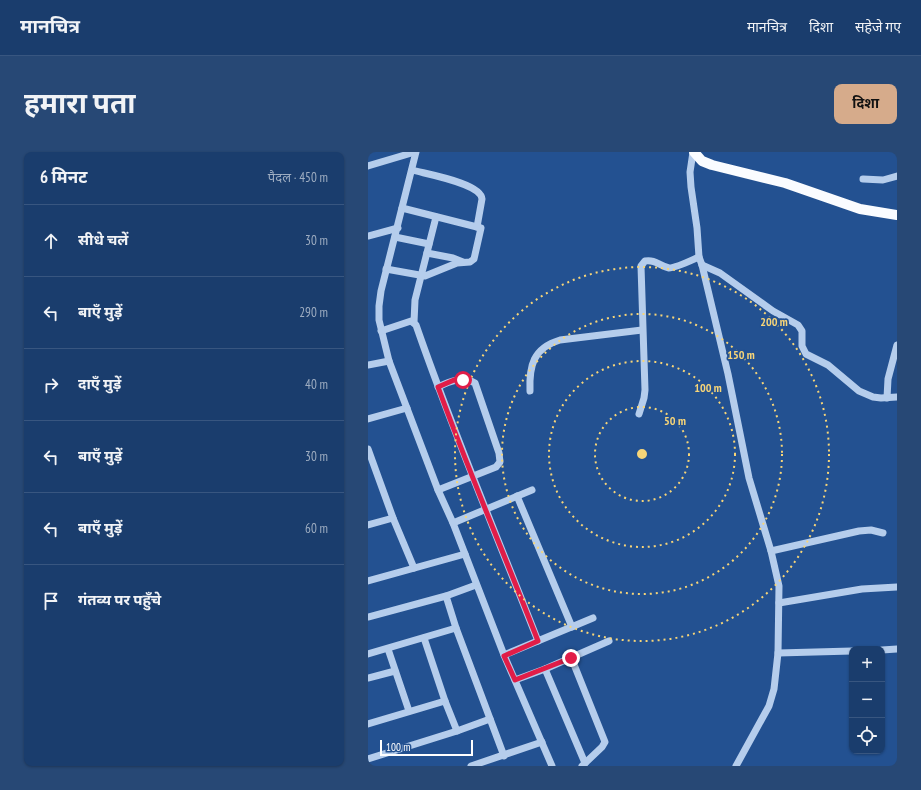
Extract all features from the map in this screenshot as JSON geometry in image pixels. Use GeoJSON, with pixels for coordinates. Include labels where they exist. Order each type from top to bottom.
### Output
{"type":"FeatureCollection","features":[{"type":"Feature","properties":{"kind":"main road"},"geometry":{"type":"LineString","coordinates":[[693,152],[702,161],[712,165],[785,183],[860,209],[897,215]]}},
{"type":"Feature","properties":{"kind":"street"},"geometry":{"type":"LineString","coordinates":[[368,166],[415,152],[412,170],[386,269],[378,306],[381,331],[389,361],[438,490],[453,523],[504,656],[552,766]]}},
{"type":"Feature","properties":{"kind":"street"},"geometry":{"type":"LineString","coordinates":[[693,152],[690,172],[699,256],[728,374],[749,478],[778,577],[778,653],[774,689],[769,706],[736,766]]}},
{"type":"Feature","properties":{"kind":"street"},"geometry":{"type":"LineString","coordinates":[[412,170],[458,182],[479,192],[482,199],[477,227]]}},
{"type":"Feature","properties":{"kind":"street"},"geometry":{"type":"LineString","coordinates":[[863,179],[883,180],[897,176]]}},
{"type":"Feature","properties":{"kind":"street"},"geometry":{"type":"LineString","coordinates":[[386,269],[421,276],[430,275],[462,262],[470,262],[474,259],[482,230],[481,228],[402,208]]}},
{"type":"Feature","properties":{"kind":"street"},"geometry":{"type":"LineString","coordinates":[[436,216],[415,300],[414,322],[472,477],[538,641]]}},
{"type":"Feature","properties":{"kind":"street"},"geometry":{"type":"LineString","coordinates":[[368,236],[398,228]]}},
{"type":"Feature","properties":{"kind":"street"},"geometry":{"type":"LineString","coordinates":[[395,238],[429,244]]}},
{"type":"Feature","properties":{"kind":"street"},"geometry":{"type":"LineString","coordinates":[[427,253],[453,258],[462,262]]}},
{"type":"Feature","properties":{"kind":"street"},"geometry":{"type":"LineString","coordinates":[[639,414],[645,394],[640,269],[645,261],[654,261],[666,267],[674,267],[699,256]]}},
{"type":"Feature","properties":{"kind":"street"},"geometry":{"type":"LineString","coordinates":[[702,265],[720,273],[773,311],[798,325],[802,331],[802,346],[806,354],[831,367],[859,391],[873,397],[897,397]]}},
{"type":"Feature","properties":{"kind":"street"},"geometry":{"type":"LineString","coordinates":[[381,331],[414,322]]}},
{"type":"Feature","properties":{"kind":"street"},"geometry":{"type":"LineString","coordinates":[[530,391],[529,378],[532,364],[542,348],[549,343],[560,340],[642,330]]}},
{"type":"Feature","properties":{"kind":"street"},"geometry":{"type":"LineString","coordinates":[[887,398],[888,379],[897,345]]}},
{"type":"Feature","properties":{"kind":"street"},"geometry":{"type":"LineString","coordinates":[[368,365],[389,361]]}},
{"type":"Feature","properties":{"kind":"street"},"geometry":{"type":"LineString","coordinates":[[438,387],[448,382],[457,380],[473,382],[477,386],[499,453],[500,462],[498,466],[438,490]]}},
{"type":"Feature","properties":{"kind":"street"},"geometry":{"type":"LineString","coordinates":[[368,420],[407,408]]}},
{"type":"Feature","properties":{"kind":"street"},"geometry":{"type":"LineString","coordinates":[[368,449],[393,518],[414,568]]}},
{"type":"Feature","properties":{"kind":"street"},"geometry":{"type":"LineString","coordinates":[[453,523],[532,490]]}},
{"type":"Feature","properties":{"kind":"street"},"geometry":{"type":"LineString","coordinates":[[517,496],[572,627]]}},
{"type":"Feature","properties":{"kind":"street"},"geometry":{"type":"LineString","coordinates":[[368,525],[393,518]]}},
{"type":"Feature","properties":{"kind":"street"},"geometry":{"type":"LineString","coordinates":[[771,551],[859,531],[871,530],[883,533]]}},
{"type":"Feature","properties":{"kind":"street"},"geometry":{"type":"LineString","coordinates":[[368,581],[465,554]]}},
{"type":"Feature","properties":{"kind":"street"},"geometry":{"type":"LineString","coordinates":[[368,617],[446,596],[476,585]]}},
{"type":"Feature","properties":{"kind":"street"},"geometry":{"type":"LineString","coordinates":[[779,603],[862,589],[897,587]]}},
{"type":"Feature","properties":{"kind":"street"},"geometry":{"type":"LineString","coordinates":[[446,596],[456,628],[504,756]]}},
{"type":"Feature","properties":{"kind":"street"},"geometry":{"type":"LineString","coordinates":[[504,656],[593,618]]}},
{"type":"Feature","properties":{"kind":"street"},"geometry":{"type":"LineString","coordinates":[[368,654],[456,628]]}},
{"type":"Feature","properties":{"kind":"street"},"geometry":{"type":"LineString","coordinates":[[424,638],[445,701],[457,731]]}},
{"type":"Feature","properties":{"kind":"street"},"geometry":{"type":"LineString","coordinates":[[515,680],[545,669],[609,641]]}},
{"type":"Feature","properties":{"kind":"street"},"geometry":{"type":"LineString","coordinates":[[388,649],[410,711]]}},
{"type":"Feature","properties":{"kind":"street"},"geometry":{"type":"LineString","coordinates":[[885,650],[897,649]]}},
{"type":"Feature","properties":{"kind":"street"},"geometry":{"type":"LineString","coordinates":[[778,653],[849,651]]}},
{"type":"Feature","properties":{"kind":"street"},"geometry":{"type":"LineString","coordinates":[[545,669],[583,764],[602,747],[605,742],[571,658]]}},
{"type":"Feature","properties":{"kind":"street"},"geometry":{"type":"LineString","coordinates":[[368,678],[395,671]]}},
{"type":"Feature","properties":{"kind":"street"},"geometry":{"type":"LineString","coordinates":[[368,724],[445,701]]}},
{"type":"Feature","properties":{"kind":"street"},"geometry":{"type":"LineString","coordinates":[[368,759],[490,719]]}},
{"type":"Feature","properties":{"kind":"street"},"geometry":{"type":"LineString","coordinates":[[471,766],[542,742]]}},
{"type":"Feature","properties":{"kind":"route"},"geometry":{"type":"LineString","coordinates":[[463,380],[454,380],[438,387],[472,477],[538,641],[504,656],[515,680],[571,658]]}}]}
